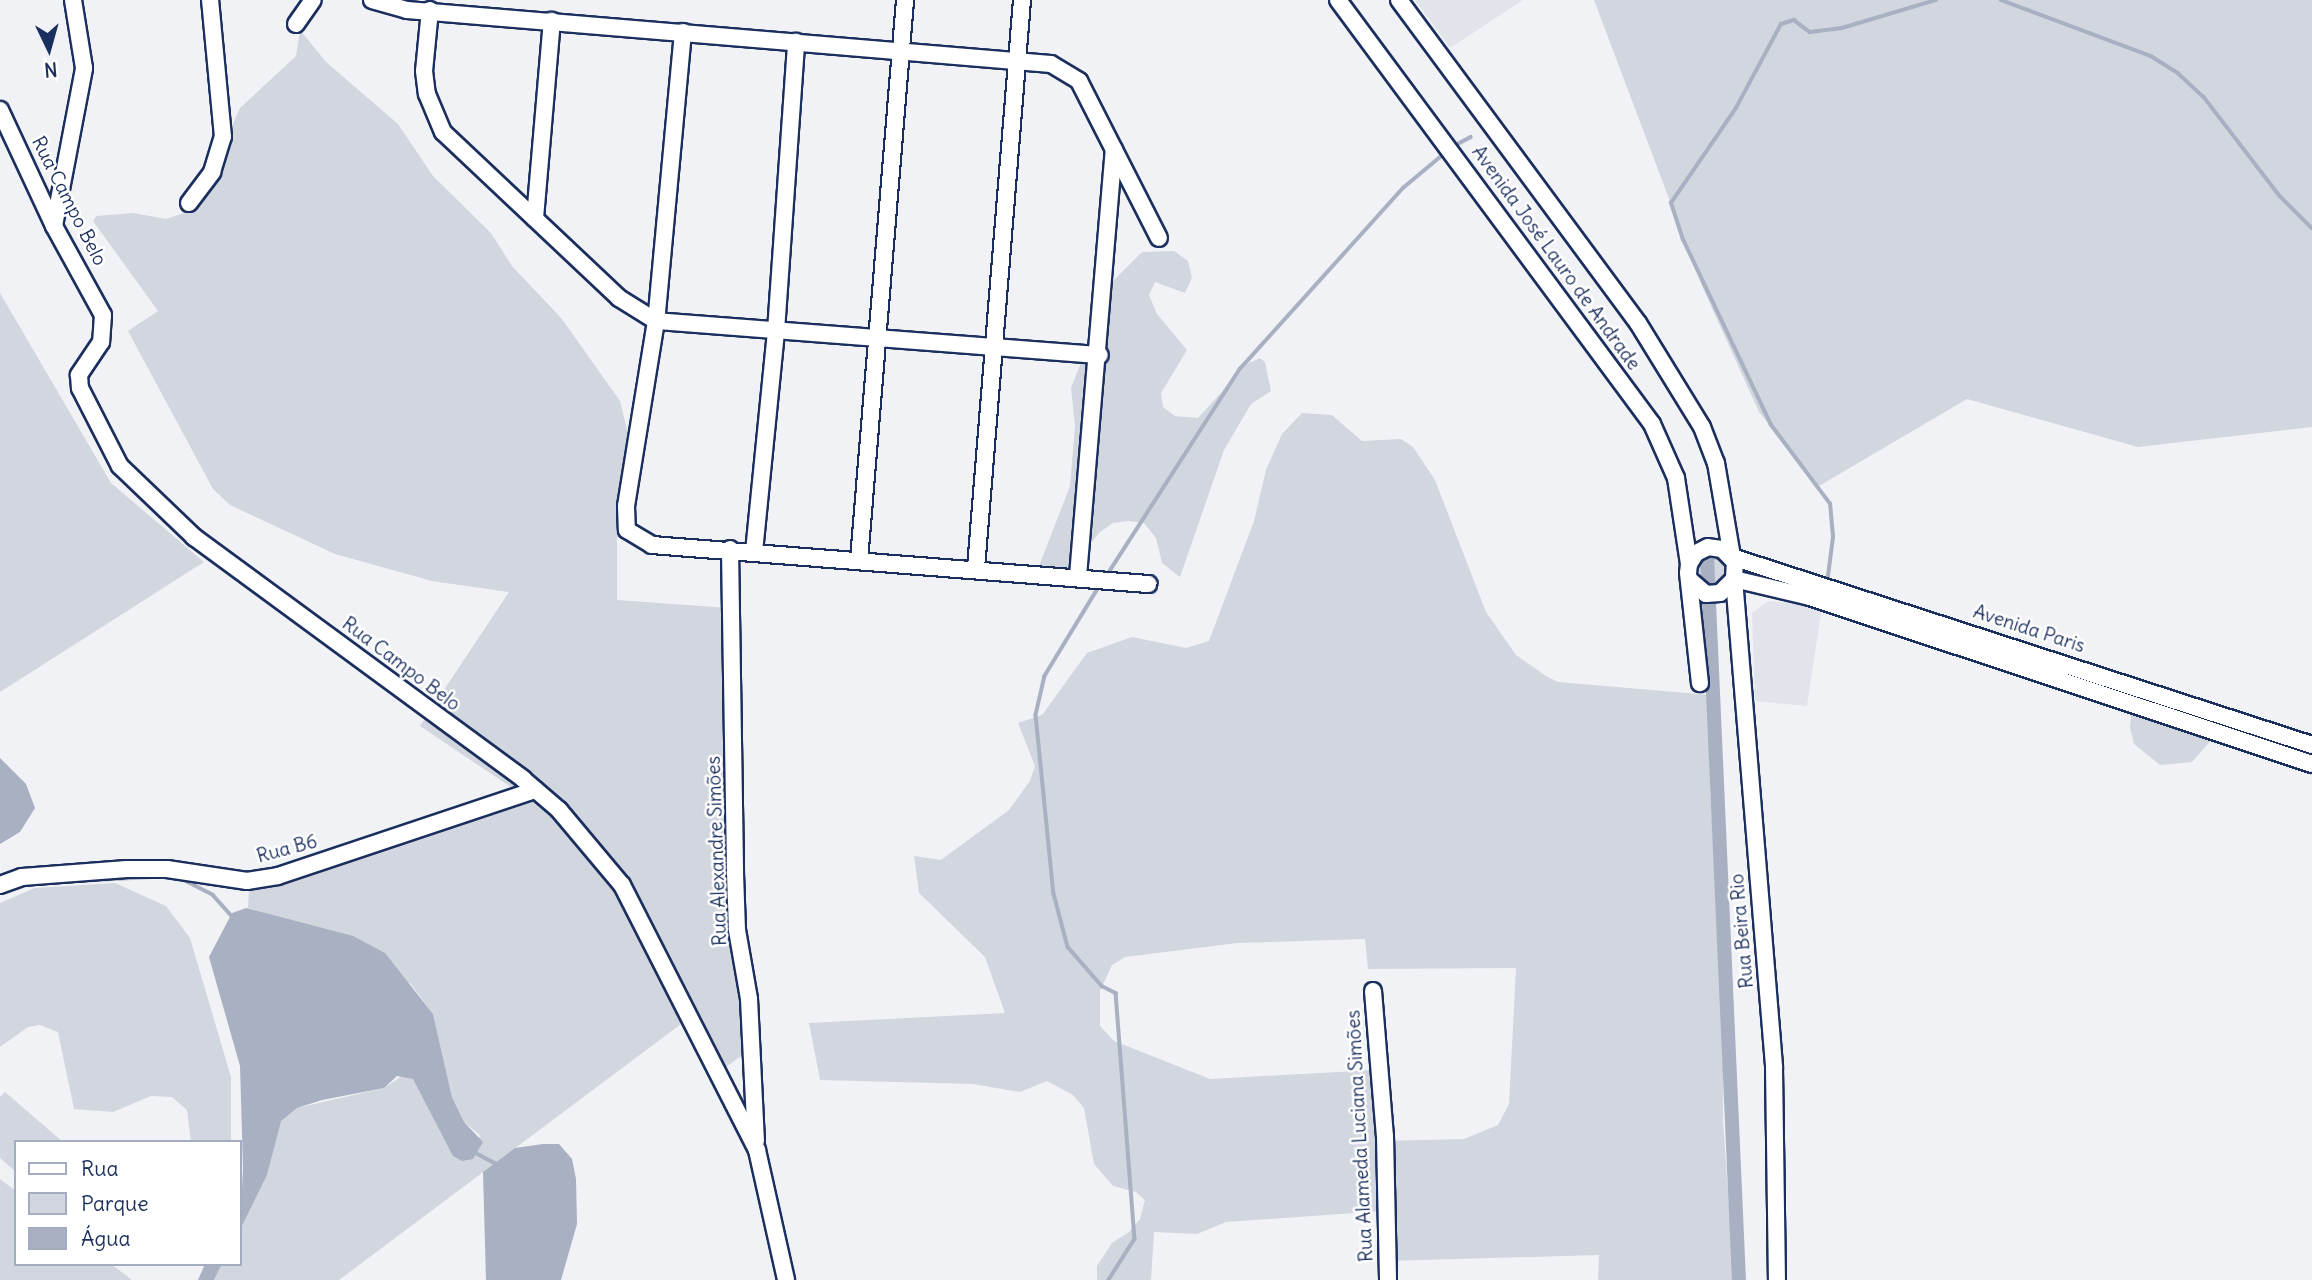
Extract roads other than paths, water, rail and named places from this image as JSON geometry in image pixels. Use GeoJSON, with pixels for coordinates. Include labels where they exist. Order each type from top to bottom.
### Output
{"type":"FeatureCollection","features":[{"type":"Feature","properties":{"kind":"street"},"geometry":{"type":"LineString","coordinates":[[54,226],[84,68],[73,0]]}},
{"type":"Feature","properties":{"kind":"street"},"geometry":{"type":"LineString","coordinates":[[189,203],[212,172],[223,137],[210,0]]}},
{"type":"Feature","properties":{"kind":"street"},"geometry":{"type":"LineString","coordinates":[[296,24],[313,0]]}},
{"type":"Feature","properties":{"kind":"street"},"geometry":{"type":"LineString","coordinates":[[372,0],[384,6],[903,54],[1051,64],[1079,80],[1159,238]]}},
{"type":"Feature","properties":{"kind":"street"},"geometry":{"type":"LineString","coordinates":[[859,560],[875,339],[903,54],[905,0]]}},
{"type":"Feature","properties":{"kind":"street"},"geometry":{"type":"LineString","coordinates":[[975,568],[1022,0]]}},
{"type":"Feature","properties":{"kind":"street","name":"Avenida José Lauro de Andrade"},"geometry":{"type":"LineString","coordinates":[[1338,0],[1652,424],[1676,478],[1689,564]]}},
{"type":"Feature","properties":{"kind":"street","name":"Avenida José Lauro de Andrade"},"geometry":{"type":"LineString","coordinates":[[1399,0],[1638,323],[1702,426],[1716,463],[1732,557]]}},
{"type":"Feature","properties":{"kind":"street"},"geometry":{"type":"LineString","coordinates":[[430,10],[424,72],[427,94],[443,132],[619,298],[656,321],[1100,355]]}},
{"type":"Feature","properties":{"kind":"street"},"geometry":{"type":"LineString","coordinates":[[535,218],[552,21]]}},
{"type":"Feature","properties":{"kind":"street"},"geometry":{"type":"LineString","coordinates":[[683,32],[656,321],[626,506],[627,530],[652,545],[1078,576],[1148,584]]}},
{"type":"Feature","properties":{"kind":"street"},"geometry":{"type":"LineString","coordinates":[[754,552],[776,331],[796,42]]}},
{"type":"Feature","properties":{"kind":"street","name":"Rua Campo Belo"},"geometry":{"type":"LineString","coordinates":[[0,110],[54,226],[103,315],[101,342],[79,375],[80,388],[120,466],[194,537],[559,810],[622,885],[757,1150],[786,1280]]}},
{"type":"Feature","properties":{"kind":"street"},"geometry":{"type":"LineString","coordinates":[[1078,576],[1100,355],[1114,150]]}},
{"type":"Feature","properties":{"kind":"street"},"geometry":{"type":"LineString","coordinates":[[1691,581],[1700,591],[1713,594],[1726,590],[1734,579],[1732,557],[1722,549],[1708,547],[1696,553],[1689,564],[1700,682]]}},
{"type":"Feature","properties":{"kind":"street","name":"Rua Alexandre Simões"},"geometry":{"type":"LineString","coordinates":[[730,549],[736,895],[749,999],[757,1150]]}},
{"type":"Feature","properties":{"kind":"street","name":"Avenida Paris"},"geometry":{"type":"LineString","coordinates":[[1732,557],[2312,745]]}},
{"type":"Feature","properties":{"kind":"street","name":"Avenida Paris"},"geometry":{"type":"LineString","coordinates":[[1734,579],[1811,597],[2312,764]]}},
{"type":"Feature","properties":{"kind":"street","name":"Rua Beira Rio"},"geometry":{"type":"LineString","coordinates":[[1734,579],[1774,1068],[1777,1280]]}},
{"type":"Feature","properties":{"kind":"street","name":"Rua B6"},"geometry":{"type":"LineString","coordinates":[[0,885],[22,877],[127,869],[167,869],[247,881],[278,876],[535,790]]}},
{"type":"Feature","properties":{"kind":"street","name":"Rua Alameda Luciana Simões"},"geometry":{"type":"LineString","coordinates":[[1373,991],[1385,1136],[1388,1280]]}},
{"type":"Feature","properties":{"kind":"water"},"geometry":{"type":"Polygon","coordinates":[[[0,758],[26,784],[35,808],[20,832],[0,844],[0,758]]]}},
{"type":"Feature","properties":{"kind":"water"},"geometry":{"type":"Polygon","coordinates":[[[246,908],[353,936],[385,953],[433,1014],[452,1097],[464,1122],[483,1142],[473,1159],[462,1161],[453,1156],[413,1079],[397,1076],[384,1088],[322,1100],[297,1108],[281,1121],[267,1175],[242,1226],[240,1066],[209,957],[232,913],[246,908]]]}},
{"type":"Feature","properties":{"kind":"water"},"geometry":{"type":"Polygon","coordinates":[[[559,1144],[572,1159],[576,1179],[577,1224],[561,1280],[486,1280],[483,1172],[515,1148],[559,1144]]]}},
{"type":"Feature","properties":{"kind":"water"},"geometry":{"type":"Polygon","coordinates":[[[204,1266],[221,1266],[214,1280],[198,1280],[204,1266]]]}},
{"type":"Feature","properties":{"kind":"waterway"},"geometry":{"type":"LineString","coordinates":[[1827,584],[1833,537],[1830,504],[1771,425],[1683,240],[1671,203],[1736,108],[1781,24],[1794,20],[1810,32],[1842,28],[1936,0]]}},
{"type":"Feature","properties":{"kind":"waterway"},"geometry":{"type":"LineString","coordinates":[[2001,0],[2151,56],[2178,73],[2204,97],[2280,196],[2312,228]]}},
{"type":"Feature","properties":{"kind":"waterway"},"geometry":{"type":"LineString","coordinates":[[1452,147],[1471,137]]}},
{"type":"Feature","properties":{"kind":"waterway"},"geometry":{"type":"LineString","coordinates":[[1107,575],[1240,369],[1403,188],[1446,152]]}},
{"type":"Feature","properties":{"kind":"waterway"},"geometry":{"type":"LineString","coordinates":[[1707,557],[1722,558]]}},
{"type":"Feature","properties":{"kind":"waterway"},"geometry":{"type":"LineString","coordinates":[[1707,557],[1739,1280]]}},
{"type":"Feature","properties":{"kind":"waterway"},"geometry":{"type":"LineString","coordinates":[[1101,584],[1045,676],[1036,715],[1054,894],[1068,947],[1102,986],[1116,993],[1135,1239],[1109,1280]]}},
{"type":"Feature","properties":{"kind":"waterway"},"geometry":{"type":"LineString","coordinates":[[75,881],[151,877]]}},
{"type":"Feature","properties":{"kind":"waterway"},"geometry":{"type":"LineString","coordinates":[[182,879],[213,895],[234,918]]}},
{"type":"Feature","properties":{"kind":"waterway"},"geometry":{"type":"LineString","coordinates":[[474,1152],[498,1165]]}}]}
